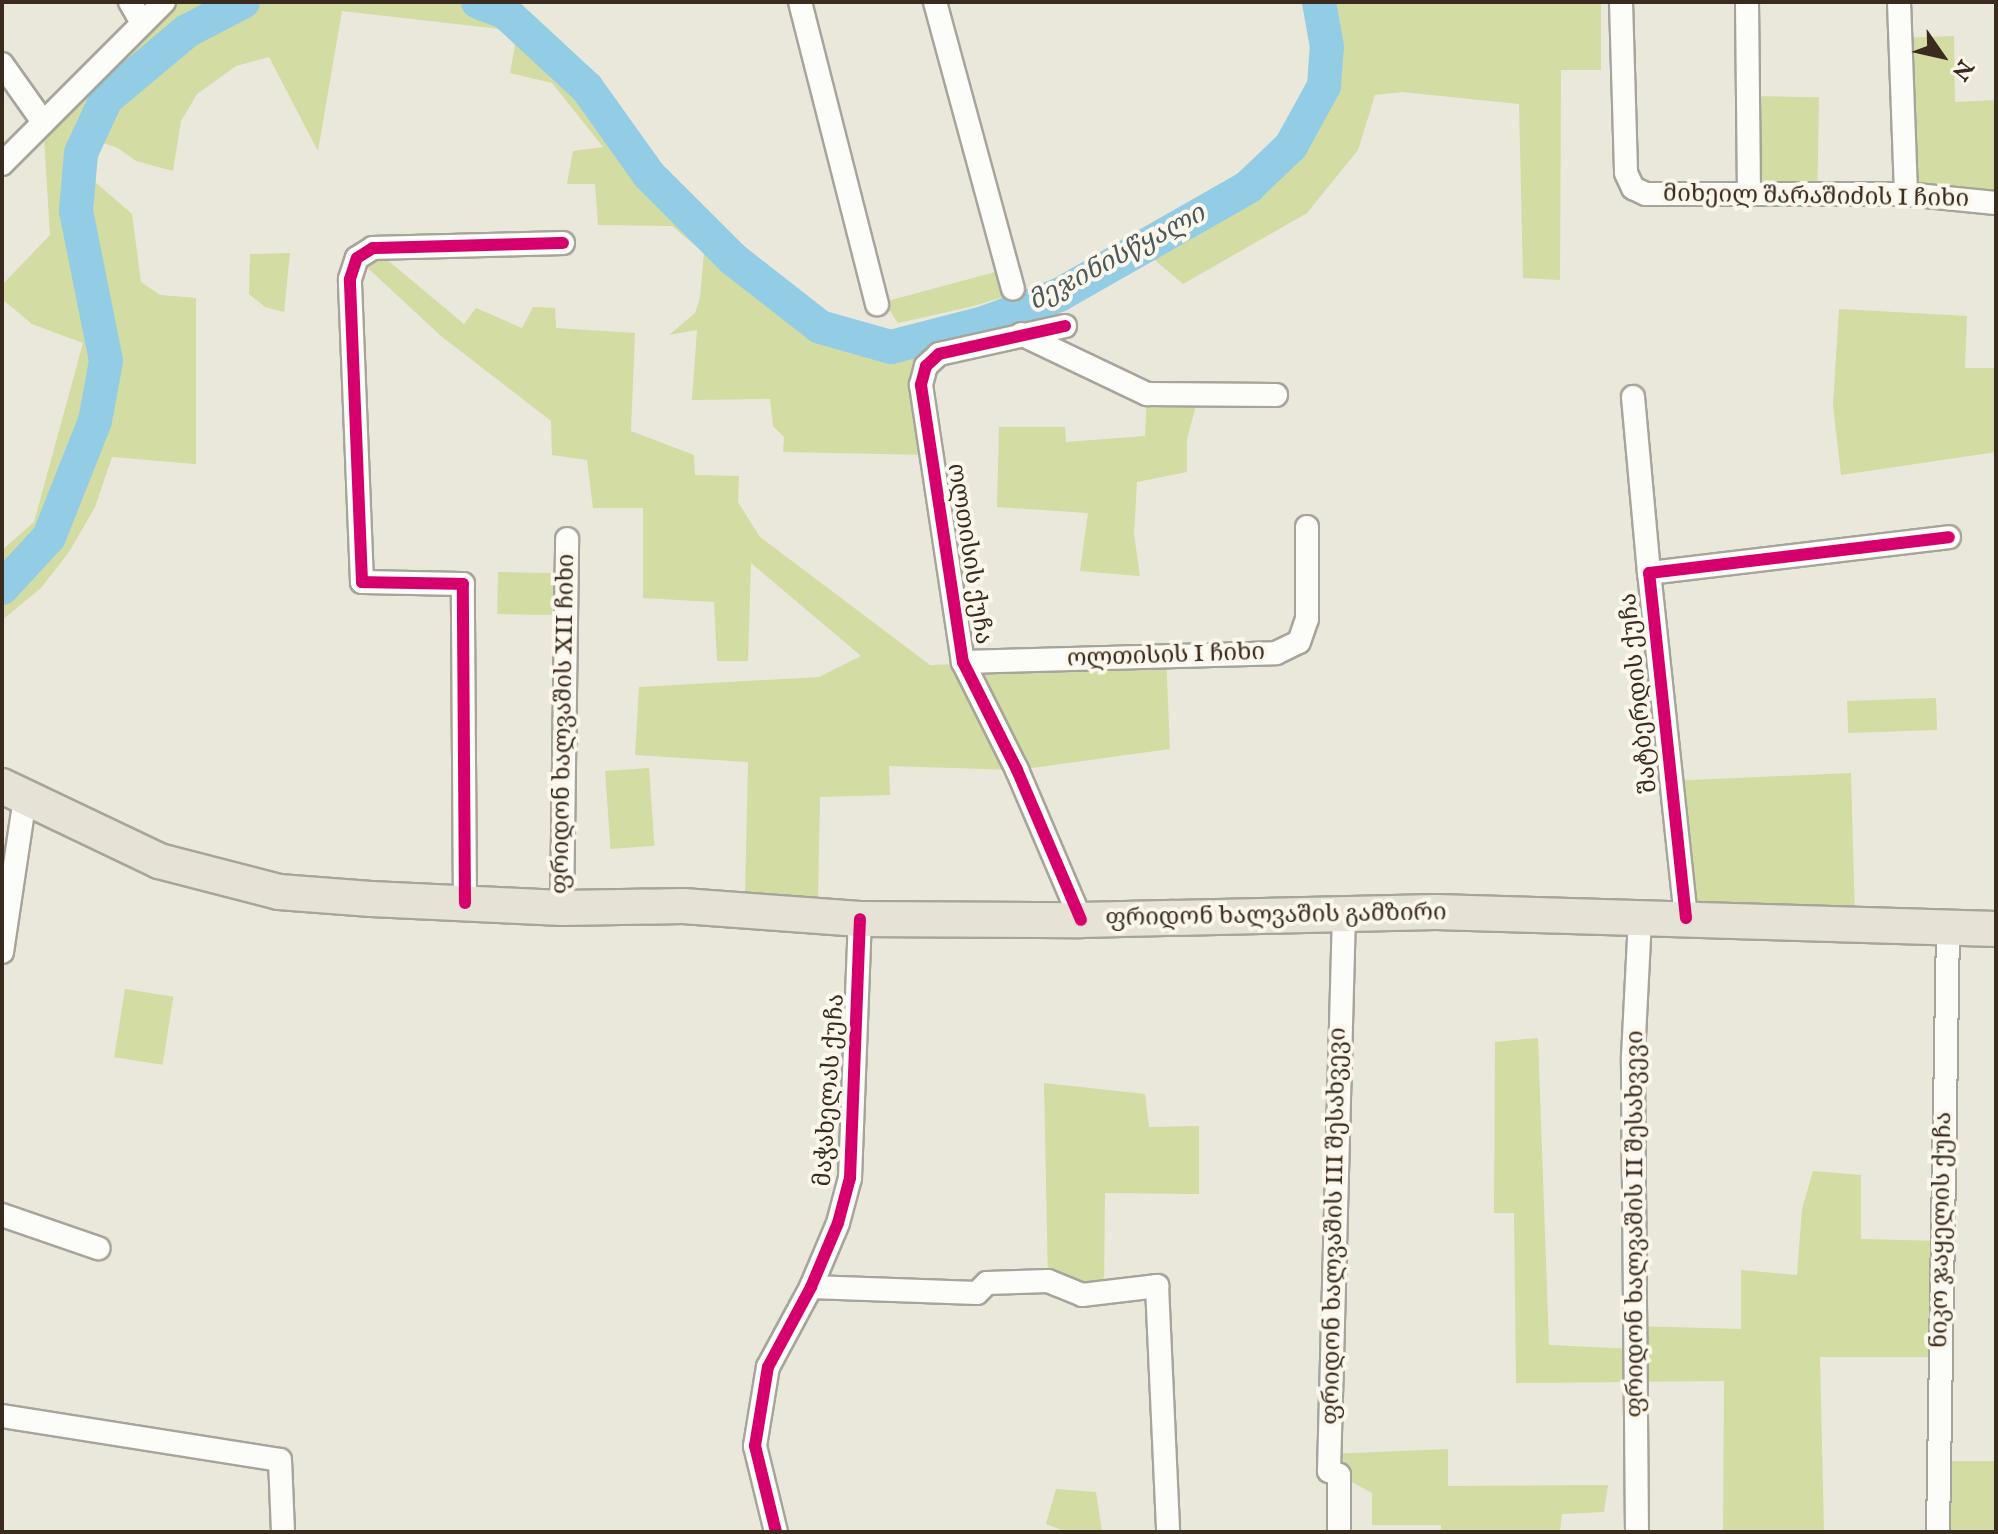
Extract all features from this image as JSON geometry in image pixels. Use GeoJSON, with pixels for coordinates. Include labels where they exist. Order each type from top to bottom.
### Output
{"type":"FeatureCollection","features":[{"type":"Feature","properties":{"kind":"highway","name":"ფრიდონ ხალვაშის გამზირი"},"geometry":{"type":"LineString","coordinates":[[13,793],[159,861],[279,892],[562,908],[683,906],[860,919],[1081,920],[1436,912],[1996,929]]}},
{"type":"Feature","properties":{"kind":"street"},"geometry":{"type":"LineString","coordinates":[[2,164],[43,122],[136,12],[164,2]]}},
{"type":"Feature","properties":{"kind":"street"},"geometry":{"type":"LineString","coordinates":[[800,2],[877,304]]}},
{"type":"Feature","properties":{"kind":"street"},"geometry":{"type":"LineString","coordinates":[[935,2],[1013,289]]}},
{"type":"Feature","properties":{"kind":"street","name":"მიხეილ შარაშიძის I ჩიხი"},"geometry":{"type":"LineString","coordinates":[[1621,2],[1626,173],[1633,188],[1646,194],[1906,194],[1996,203]]}},
{"type":"Feature","properties":{"kind":"street"},"geometry":{"type":"LineString","coordinates":[[1747,2],[1749,194]]}},
{"type":"Feature","properties":{"kind":"street"},"geometry":{"type":"LineString","coordinates":[[1899,2],[1906,194]]}},
{"type":"Feature","properties":{"kind":"street"},"geometry":{"type":"LineString","coordinates":[[2,64],[43,122]]}},
{"type":"Feature","properties":{"kind":"street"},"geometry":{"type":"LineString","coordinates":[[465,903],[463,584],[362,582],[350,279],[357,258],[368,244],[563,243]]}},
{"type":"Feature","properties":{"kind":"street","name":"ოლთისის ქუჩა"},"geometry":{"type":"LineString","coordinates":[[1065,326],[939,354],[926,366],[921,385],[963,662],[1017,770],[1081,920]]}},
{"type":"Feature","properties":{"kind":"street"},"geometry":{"type":"LineString","coordinates":[[1021,334],[1147,394],[1276,395]]}},
{"type":"Feature","properties":{"kind":"street"},"geometry":{"type":"LineString","coordinates":[[1633,397],[1649,573]]}},
{"type":"Feature","properties":{"kind":"street","name":"ოლთისის I ჩიხი"},"geometry":{"type":"LineString","coordinates":[[963,662],[1276,653],[1299,642],[1307,619],[1307,527]]}},
{"type":"Feature","properties":{"kind":"street","name":"შატბერდის ქუჩა"},"geometry":{"type":"LineString","coordinates":[[1686,918],[1649,573],[1949,537]]}},
{"type":"Feature","properties":{"kind":"street","name":"ფრიდონ ხალვაშის XII ჩიხი"},"geometry":{"type":"LineString","coordinates":[[562,908],[567,539]]}},
{"type":"Feature","properties":{"kind":"street"},"geometry":{"type":"LineString","coordinates":[[2,952],[13,793]]}},
{"type":"Feature","properties":{"kind":"street","name":"ფრიდონ ხალვაშის III შესახვევი"},"geometry":{"type":"LineString","coordinates":[[1339,1532],[1339,1475],[1329,1471],[1344,914]]}},
{"type":"Feature","properties":{"kind":"street","name":"ფრიდონ ხალვაშის II შესახვევი"},"geometry":{"type":"LineString","coordinates":[[1637,1532],[1633,1057],[1640,917]]}},
{"type":"Feature","properties":{"kind":"street","name":"მაჭახელას ქუჩა"},"geometry":{"type":"LineString","coordinates":[[776,1532],[755,1446],[768,1367],[811,1287],[838,1223],[850,1178],[860,919]]}},
{"type":"Feature","properties":{"kind":"street","name":"ნიკო ჯაყელის ქუჩა"},"geometry":{"type":"LineString","coordinates":[[1938,1532],[1948,929]]}},
{"type":"Feature","properties":{"kind":"street"},"geometry":{"type":"LineString","coordinates":[[2,1215],[98,1248]]}},
{"type":"Feature","properties":{"kind":"street"},"geometry":{"type":"LineString","coordinates":[[811,1287],[977,1293],[987,1283],[1048,1281],[1082,1295],[1157,1286],[1168,1532]]}},
{"type":"Feature","properties":{"kind":"street"},"geometry":{"type":"LineString","coordinates":[[2,1416],[280,1460],[283,1532]]}},
{"type":"Feature","properties":{"kind":"green space"},"geometry":{"type":"Polygon","coordinates":[[[164,2],[478,2],[506,13],[587,88],[649,175],[733,259],[820,327],[891,347],[926,338],[931,455],[783,452],[784,437],[773,426],[770,399],[692,400],[697,330],[669,335],[695,313],[700,297],[704,253],[672,226],[598,225],[595,184],[567,184],[573,151],[603,147],[552,83],[510,73],[515,45],[500,29],[342,11],[318,151],[269,57],[236,66],[197,94],[181,121],[173,171],[136,161],[118,148],[100,142],[95,182],[132,214],[141,282],[160,295],[196,298],[196,464],[112,457],[95,507],[69,552],[41,588],[2,620],[2,550],[34,522],[83,343],[32,324],[2,299],[2,285],[50,235],[43,122],[164,2]]]}},
{"type":"Feature","properties":{"kind":"green space"},"geometry":{"type":"Polygon","coordinates":[[[1319,2],[1601,2],[1601,70],[1561,70],[1560,280],[1523,278],[1519,104],[1402,92],[1375,95],[1358,150],[1307,213],[1183,284],[1142,249],[1248,187],[1291,146],[1324,86],[1327,47],[1319,2]]]}},
{"type":"Feature","properties":{"kind":"green space"},"geometry":{"type":"Polygon","coordinates":[[[1954,36],[1955,102],[1996,100],[1996,203],[1906,194],[1901,38],[1954,36]]]}},
{"type":"Feature","properties":{"kind":"green space"},"geometry":{"type":"Polygon","coordinates":[[[1748,96],[1819,97],[1817,195],[1746,194],[1748,96]]]}},
{"type":"Feature","properties":{"kind":"green space"},"geometry":{"type":"Polygon","coordinates":[[[373,248],[464,324],[476,308],[522,328],[533,307],[555,308],[556,328],[635,333],[631,431],[694,455],[695,475],[739,476],[738,502],[760,537],[930,665],[1166,657],[1170,749],[1017,770],[889,766],[890,795],[820,797],[818,899],[745,895],[748,762],[635,755],[639,687],[819,677],[861,656],[751,563],[748,661],[717,661],[714,602],[643,598],[643,508],[593,508],[587,460],[552,455],[551,421],[441,336],[357,258],[373,248]]]}},
{"type":"Feature","properties":{"kind":"green space"},"geometry":{"type":"Polygon","coordinates":[[[290,253],[284,312],[265,307],[249,294],[250,254],[290,253]]]}},
{"type":"Feature","properties":{"kind":"green space"},"geometry":{"type":"Polygon","coordinates":[[[999,271],[1003,297],[974,306],[898,323],[884,302],[999,271]]]}},
{"type":"Feature","properties":{"kind":"green space"},"geometry":{"type":"Polygon","coordinates":[[[1839,309],[1967,316],[1965,368],[1996,368],[1996,452],[1841,475],[1833,405],[1839,309]]]}},
{"type":"Feature","properties":{"kind":"green space"},"geometry":{"type":"Polygon","coordinates":[[[1147,394],[1199,394],[1187,439],[1187,472],[1137,482],[1134,534],[1140,576],[1080,571],[1088,513],[997,507],[999,427],[1065,427],[1066,442],[1145,436],[1147,394]]]}},
{"type":"Feature","properties":{"kind":"green space"},"geometry":{"type":"Polygon","coordinates":[[[498,572],[566,573],[565,615],[497,614],[498,572]]]}},
{"type":"Feature","properties":{"kind":"green space"},"geometry":{"type":"Polygon","coordinates":[[[1936,698],[1937,730],[1848,733],[1847,701],[1936,698]]]}},
{"type":"Feature","properties":{"kind":"green space"},"geometry":{"type":"Polygon","coordinates":[[[649,768],[654,846],[611,849],[605,771],[649,768]]]}},
{"type":"Feature","properties":{"kind":"green space"},"geometry":{"type":"Polygon","coordinates":[[[1851,773],[1855,918],[1691,910],[1669,781],[1851,773]]]}},
{"type":"Feature","properties":{"kind":"green space"},"geometry":{"type":"Polygon","coordinates":[[[125,989],[173,997],[163,1065],[114,1057],[125,989]]]}},
{"type":"Feature","properties":{"kind":"green space"},"geometry":{"type":"Polygon","coordinates":[[[1538,1038],[1549,1345],[1636,1349],[1636,1326],[1741,1329],[1741,1270],[1797,1275],[1802,1209],[1813,1171],[1861,1175],[1861,1239],[1942,1241],[1939,1357],[1820,1357],[1824,1532],[1723,1532],[1724,1381],[1516,1383],[1514,1213],[1494,1213],[1495,1042],[1538,1038]]]}},
{"type":"Feature","properties":{"kind":"green space"},"geometry":{"type":"Polygon","coordinates":[[[1044,1083],[1145,1094],[1149,1127],[1199,1126],[1199,1194],[1105,1193],[1104,1291],[1048,1281],[1044,1083]]]}},
{"type":"Feature","properties":{"kind":"green space"},"geometry":{"type":"Polygon","coordinates":[[[1448,1449],[1448,1486],[1608,1485],[1604,1512],[1562,1514],[1560,1532],[1441,1532],[1441,1525],[1372,1525],[1372,1493],[1339,1475],[1329,1454],[1448,1449]]]}},
{"type":"Feature","properties":{"kind":"green space"},"geometry":{"type":"Polygon","coordinates":[[[1938,1461],[1996,1461],[1996,1532],[1938,1532],[1938,1461]]]}},
{"type":"Feature","properties":{"kind":"green space"},"geometry":{"type":"Polygon","coordinates":[[[1056,1489],[1096,1492],[1102,1532],[1067,1532],[1046,1524],[1056,1489]]]}},
{"type":"Feature","properties":{"kind":"waterway","name":"მეჯინისწყალი"},"geometry":{"type":"LineString","coordinates":[[2,588],[49,537],[95,421],[106,361],[76,211],[81,153],[106,99],[187,31],[243,2]]}},
{"type":"Feature","properties":{"kind":"waterway","name":"მეჯინისწყალი"},"geometry":{"type":"LineString","coordinates":[[478,2],[506,13],[587,88],[649,175],[733,259],[820,327],[891,347],[984,323],[1059,295],[1248,187],[1291,146],[1324,86],[1327,47],[1319,2]]}},
{"type":"Feature","properties":{"kind":"cycle path"},"geometry":{"type":"LineString","coordinates":[[465,903],[463,584],[362,582],[350,279],[357,258],[373,248],[563,243]]}},
{"type":"Feature","properties":{"kind":"cycle path"},"geometry":{"type":"LineString","coordinates":[[1065,326],[939,354],[926,366],[921,385],[963,662],[1017,770],[1081,920]]}},
{"type":"Feature","properties":{"kind":"cycle path"},"geometry":{"type":"LineString","coordinates":[[1686,918],[1649,573],[1949,537]]}},
{"type":"Feature","properties":{"kind":"cycle path"},"geometry":{"type":"LineString","coordinates":[[776,1532],[755,1446],[768,1367],[811,1287],[838,1223],[850,1178],[860,919]]}}]}
